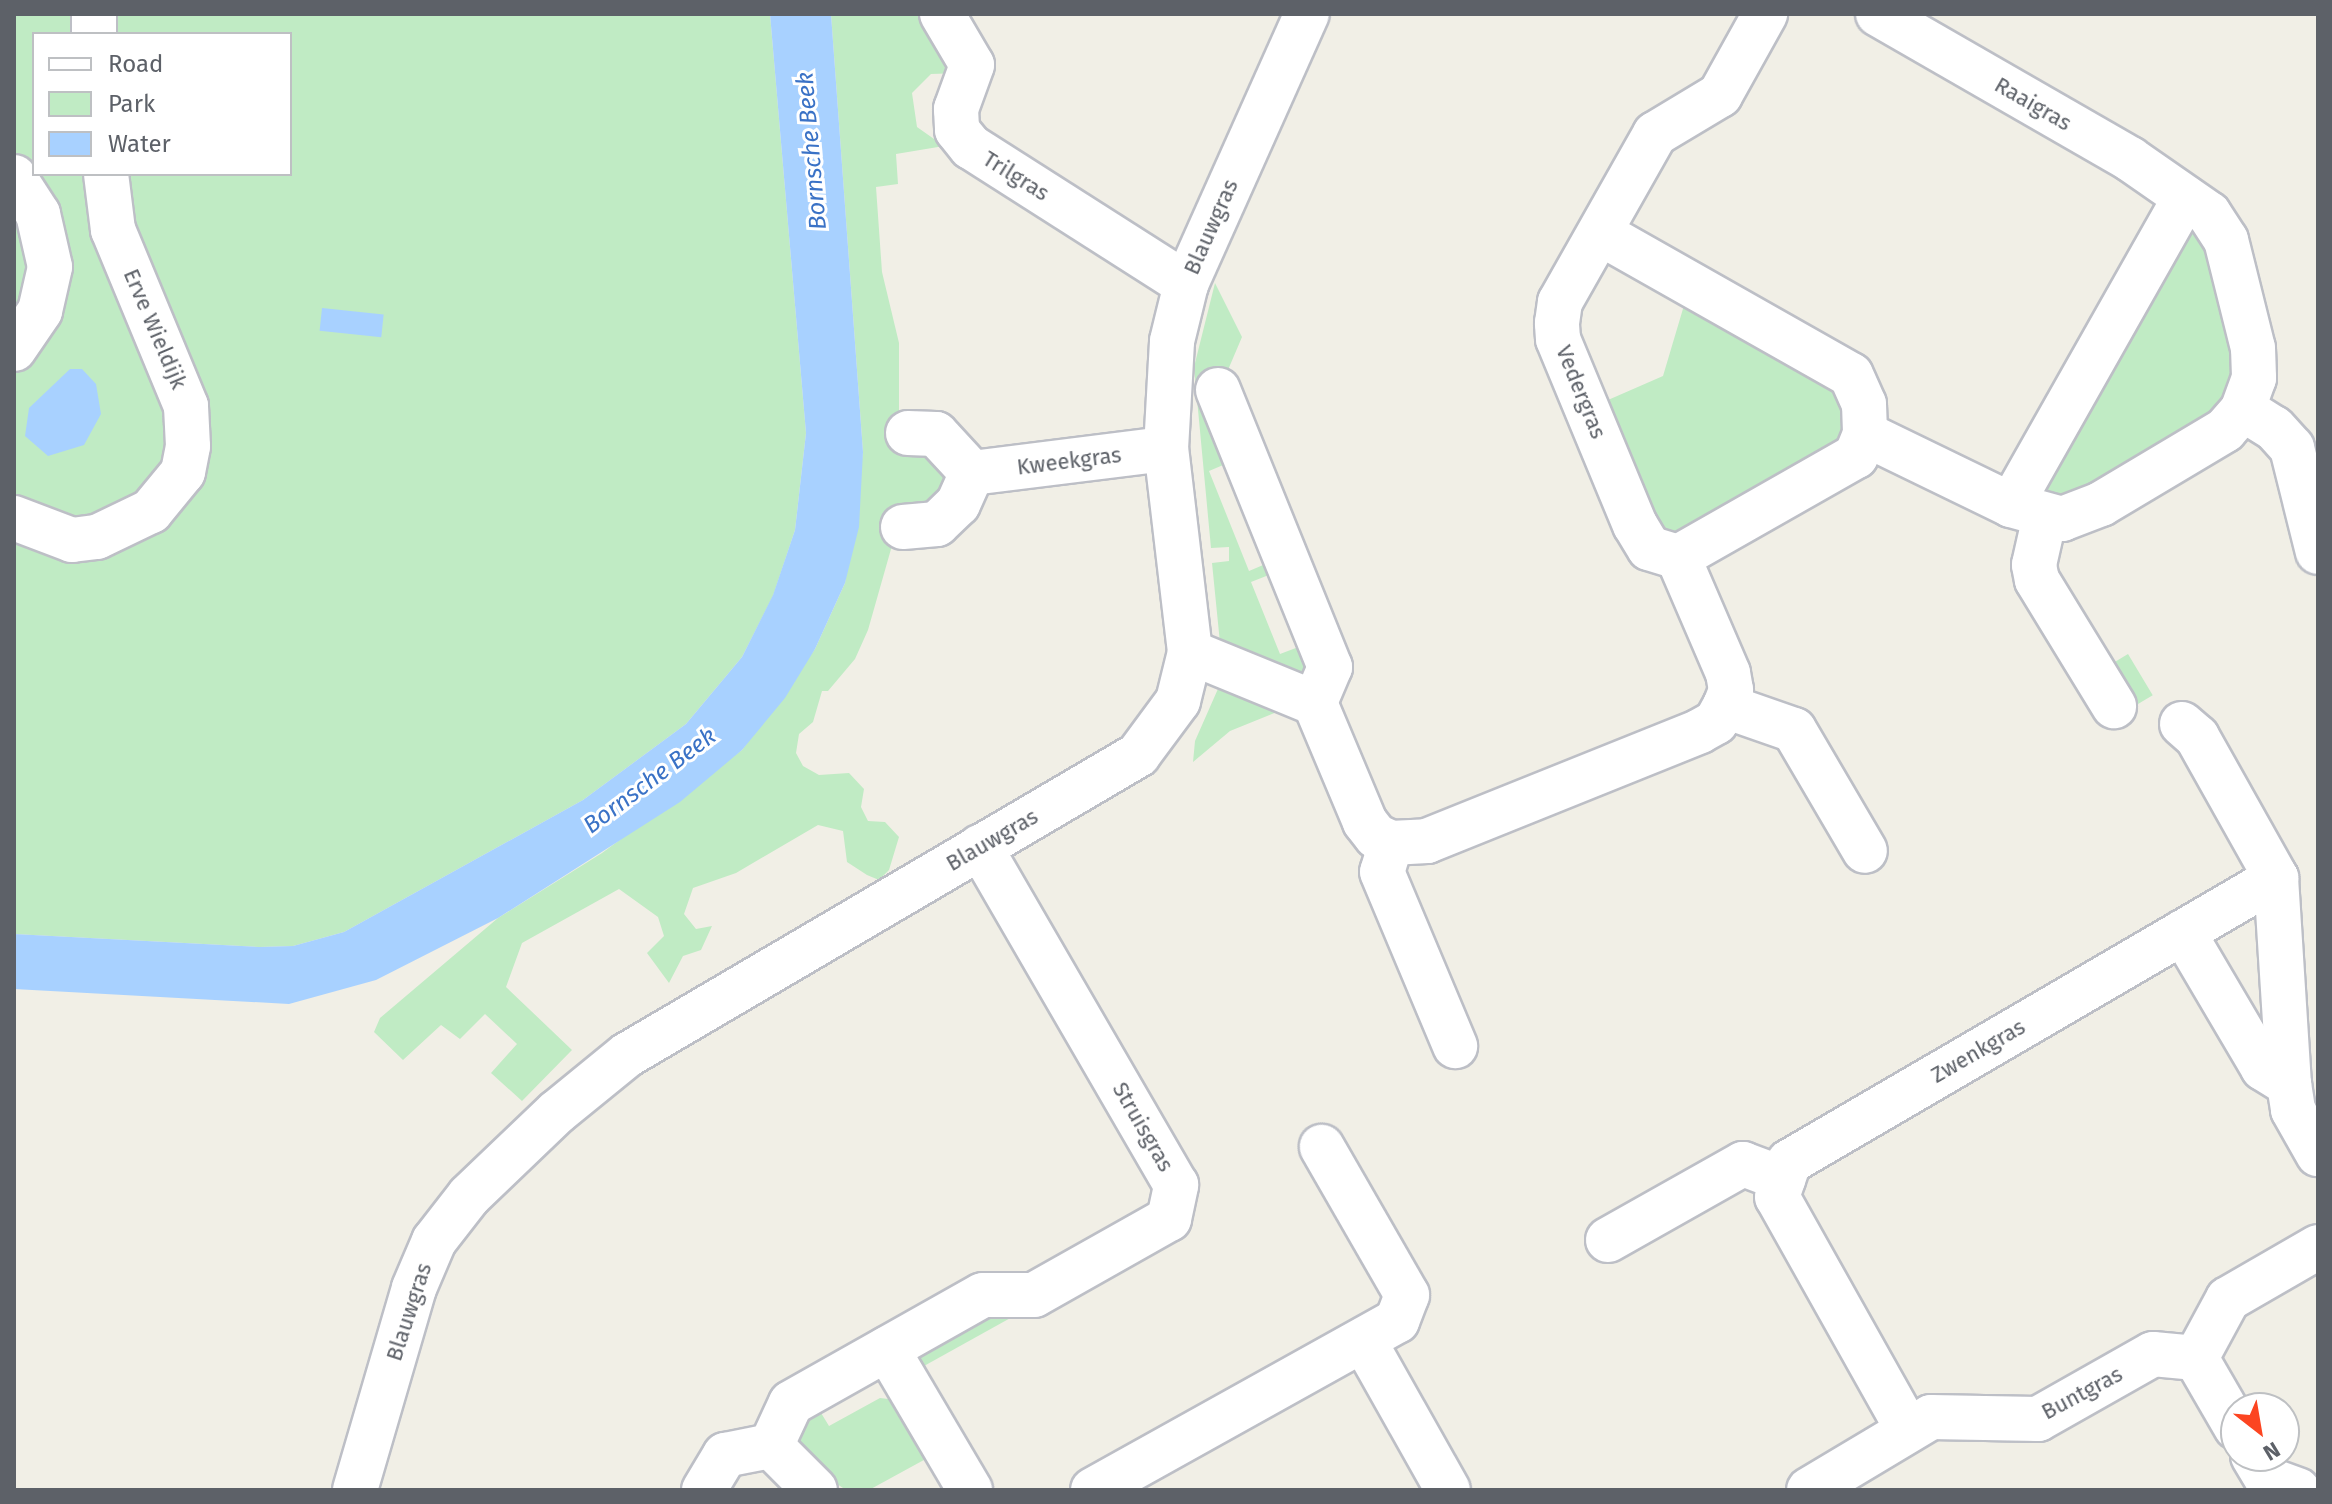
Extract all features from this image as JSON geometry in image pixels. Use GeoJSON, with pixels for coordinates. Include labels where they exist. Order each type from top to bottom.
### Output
{"type":"FeatureCollection","features":[{"type":"Feature","properties":{"kind":"street","name":"Trilgras"},"geometry":{"type":"LineString","coordinates":[[942,14],[972,65],[956,109],[957,130],[971,147],[1186,284]]}},
{"type":"Feature","properties":{"kind":"street","name":"Blauwgras"},"geometry":{"type":"LineString","coordinates":[[355,1490],[414,1288],[434,1241],[469,1196],[557,1112],[627,1055],[1138,755],[1178,701],[1190,652],[1166,449],[1172,341],[1186,284],[1307,14]]}},
{"type":"Feature","properties":{"kind":"street","name":"Vedergras"},"geometry":{"type":"LineString","coordinates":[[1678,557],[1649,548],[1635,525],[1558,339],[1560,302],[1655,134],[1720,95],[1765,14]]}},
{"type":"Feature","properties":{"kind":"street","name":"Raaigras"},"geometry":{"type":"LineString","coordinates":[[1878,14],[2130,159],[2209,214],[2226,240],[2253,348],[2254,378],[2243,409]]}},
{"type":"Feature","properties":{"kind":"street","name":"Erve Wieldijk"},"geometry":{"type":"LineString","coordinates":[[14,518],[72,540],[97,537],[151,511],[183,472],[188,446],[186,406],[113,230],[106,176]]}},
{"type":"Feature","properties":{"kind":"street"},"geometry":{"type":"LineString","coordinates":[[14,177],[38,214],[48,242],[50,267],[40,311],[14,349]]}},
{"type":"Feature","properties":{"kind":"street"},"geometry":{"type":"LineString","coordinates":[[2114,706],[2037,580],[2028,511],[2185,198]]}},
{"type":"Feature","properties":{"kind":"street"},"geometry":{"type":"LineString","coordinates":[[48,242],[113,230]]}},
{"type":"Feature","properties":{"kind":"street"},"geometry":{"type":"LineString","coordinates":[[1190,652],[1315,703],[1365,822],[1376,836],[1391,843],[1427,841],[1716,722],[1731,690],[1728,673],[1678,557],[1856,456],[1865,434],[1864,404],[1851,375],[1600,233]]}},
{"type":"Feature","properties":{"kind":"street"},"geometry":{"type":"LineString","coordinates":[[1218,390],[1330,667],[1315,703]]}},
{"type":"Feature","properties":{"kind":"street"},"geometry":{"type":"LineString","coordinates":[[1865,434],[2028,511],[2062,519],[2101,504],[2225,430],[2243,409],[2274,428],[2292,448],[2318,552]]}},
{"type":"Feature","properties":{"kind":"street"},"geometry":{"type":"LineString","coordinates":[[903,527],[937,524],[958,504],[972,473],[936,434],[908,433]]}},
{"type":"Feature","properties":{"kind":"street","name":"Kweekgras"},"geometry":{"type":"LineString","coordinates":[[972,473],[1166,449]]}},
{"type":"Feature","properties":{"kind":"street"},"geometry":{"type":"LineString","coordinates":[[1725,706],[1794,730],[1865,851]]}},
{"type":"Feature","properties":{"kind":"street"},"geometry":{"type":"LineString","coordinates":[[2182,724],[2197,737],[2276,878],[2289,1084],[2293,1110],[2318,1154]]}},
{"type":"Feature","properties":{"kind":"street"},"geometry":{"type":"LineString","coordinates":[[1391,843],[1382,872],[1455,1046]]}},
{"type":"Feature","properties":{"kind":"street","name":"Struisgras"},"geometry":{"type":"LineString","coordinates":[[771,1446],[791,1403],[983,1295],[1034,1295],[1164,1223],[1177,1190],[980,847]]}},
{"type":"Feature","properties":{"kind":"street","name":"Zwenkgras"},"geometry":{"type":"LineString","coordinates":[[1783,1179],[1789,1162],[2276,878]]}},
{"type":"Feature","properties":{"kind":"street"},"geometry":{"type":"LineString","coordinates":[[2183,932],[2263,1068],[2289,1084]]}},
{"type":"Feature","properties":{"kind":"street"},"geometry":{"type":"LineString","coordinates":[[1093,1490],[1397,1321],[1407,1295],[1322,1147]]}},
{"type":"Feature","properties":{"kind":"street"},"geometry":{"type":"LineString","coordinates":[[1608,1240],[1743,1164],[1783,1179],[1777,1197],[1908,1430]]}},
{"type":"Feature","properties":{"kind":"street"},"geometry":{"type":"LineString","coordinates":[[2220,1399],[2196,1358],[2228,1299],[2318,1247]]}},
{"type":"Feature","properties":{"kind":"street"},"geometry":{"type":"LineString","coordinates":[[1364,1341],[1448,1490]]}},
{"type":"Feature","properties":{"kind":"street"},"geometry":{"type":"LineString","coordinates":[[887,1349],[970,1490]]}},
{"type":"Feature","properties":{"kind":"street","name":"Buntgras"},"geometry":{"type":"LineString","coordinates":[[1809,1490],[1931,1417],[2038,1419],[2153,1354],[2196,1358]]}},
{"type":"Feature","properties":{"kind":"street"},"geometry":{"type":"LineString","coordinates":[[704,1490],[725,1455],[771,1446],[815,1490]]}},
{"type":"Feature","properties":{"kind":"street"},"geometry":{"type":"LineString","coordinates":[[2263,1472],[2267,1479],[2298,1490]]}},
{"type":"Feature","properties":{"kind":"green space"},"geometry":{"type":"Polygon","coordinates":[[[14,14],[770,14],[806,433],[795,530],[773,596],[742,657],[686,724],[583,800],[344,932],[293,946],[259,947],[14,934],[14,14]]]}},
{"type":"Feature","properties":{"kind":"green space"},"geometry":{"type":"Polygon","coordinates":[[[831,14],[928,14],[961,73],[931,74],[912,93],[917,127],[944,146],[896,154],[898,184],[876,187],[882,272],[899,343],[899,447],[932,450],[949,475],[935,509],[895,535],[868,630],[855,659],[828,691],[822,691],[813,722],[799,734],[796,753],[803,766],[819,775],[849,773],[864,789],[861,807],[868,821],[885,822],[899,837],[889,870],[879,880],[867,875],[847,862],[843,831],[818,825],[736,873],[693,888],[684,914],[696,929],[712,926],[701,950],[683,956],[669,983],[647,953],[664,936],[658,917],[619,889],[522,943],[506,987],[572,1050],[522,1101],[491,1073],[517,1044],[485,1014],[460,1039],[441,1025],[403,1060],[374,1032],[380,1018],[498,918],[602,853],[742,750],[815,649],[845,583],[863,452],[831,14]]]}},
{"type":"Feature","properties":{"kind":"green space"},"geometry":{"type":"Polygon","coordinates":[[[2191,225],[2201,233],[2238,383],[2231,400],[2128,471],[2043,505],[2035,480],[2191,225]]]}},
{"type":"Feature","properties":{"kind":"green space"},"geometry":{"type":"Polygon","coordinates":[[[1215,283],[1242,337],[1225,377],[1235,460],[1209,471],[1249,571],[1275,560],[1279,571],[1251,582],[1280,654],[1309,643],[1318,665],[1298,680],[1220,643],[1212,563],[1229,561],[1229,547],[1211,548],[1194,367],[1215,283]]]}},
{"type":"Feature","properties":{"kind":"green space"},"geometry":{"type":"Polygon","coordinates":[[[1685,302],[1836,385],[1847,411],[1841,447],[1686,542],[1653,529],[1608,400],[1663,376],[1685,302]]]}},
{"type":"Feature","properties":{"kind":"green space"},"geometry":{"type":"Polygon","coordinates":[[[2128,654],[2153,695],[2128,710],[2103,669],[2128,654]]]}},
{"type":"Feature","properties":{"kind":"green space"},"geometry":{"type":"Polygon","coordinates":[[[1221,682],[1287,708],[1230,731],[1193,762],[1195,741],[1221,682]]]}},
{"type":"Feature","properties":{"kind":"green space"},"geometry":{"type":"Polygon","coordinates":[[[990,1307],[1014,1316],[915,1371],[919,1346],[990,1307]]]}},
{"type":"Feature","properties":{"kind":"green space"},"geometry":{"type":"Polygon","coordinates":[[[880,1398],[905,1401],[933,1455],[869,1490],[846,1490],[804,1462],[794,1432],[815,1403],[829,1426],[880,1398]]]}},
{"type":"Feature","properties":{"kind":"water","name":"Bornsche Beek"},"geometry":{"type":"Polygon","coordinates":[[[770,14],[831,14],[863,452],[859,527],[845,583],[815,649],[785,698],[742,750],[680,802],[498,918],[376,980],[289,1004],[14,989],[14,934],[259,947],[293,946],[344,932],[583,800],[686,724],[742,657],[773,595],[795,530],[806,433],[770,14]]]}},
{"type":"Feature","properties":{"kind":"water"},"geometry":{"type":"Polygon","coordinates":[[[322,308],[384,314],[381,337],[320,331],[322,308]]]}},
{"type":"Feature","properties":{"kind":"water"},"geometry":{"type":"Polygon","coordinates":[[[70,369],[82,369],[96,384],[101,414],[84,445],[48,456],[25,436],[29,408],[70,369]]]}}]}
